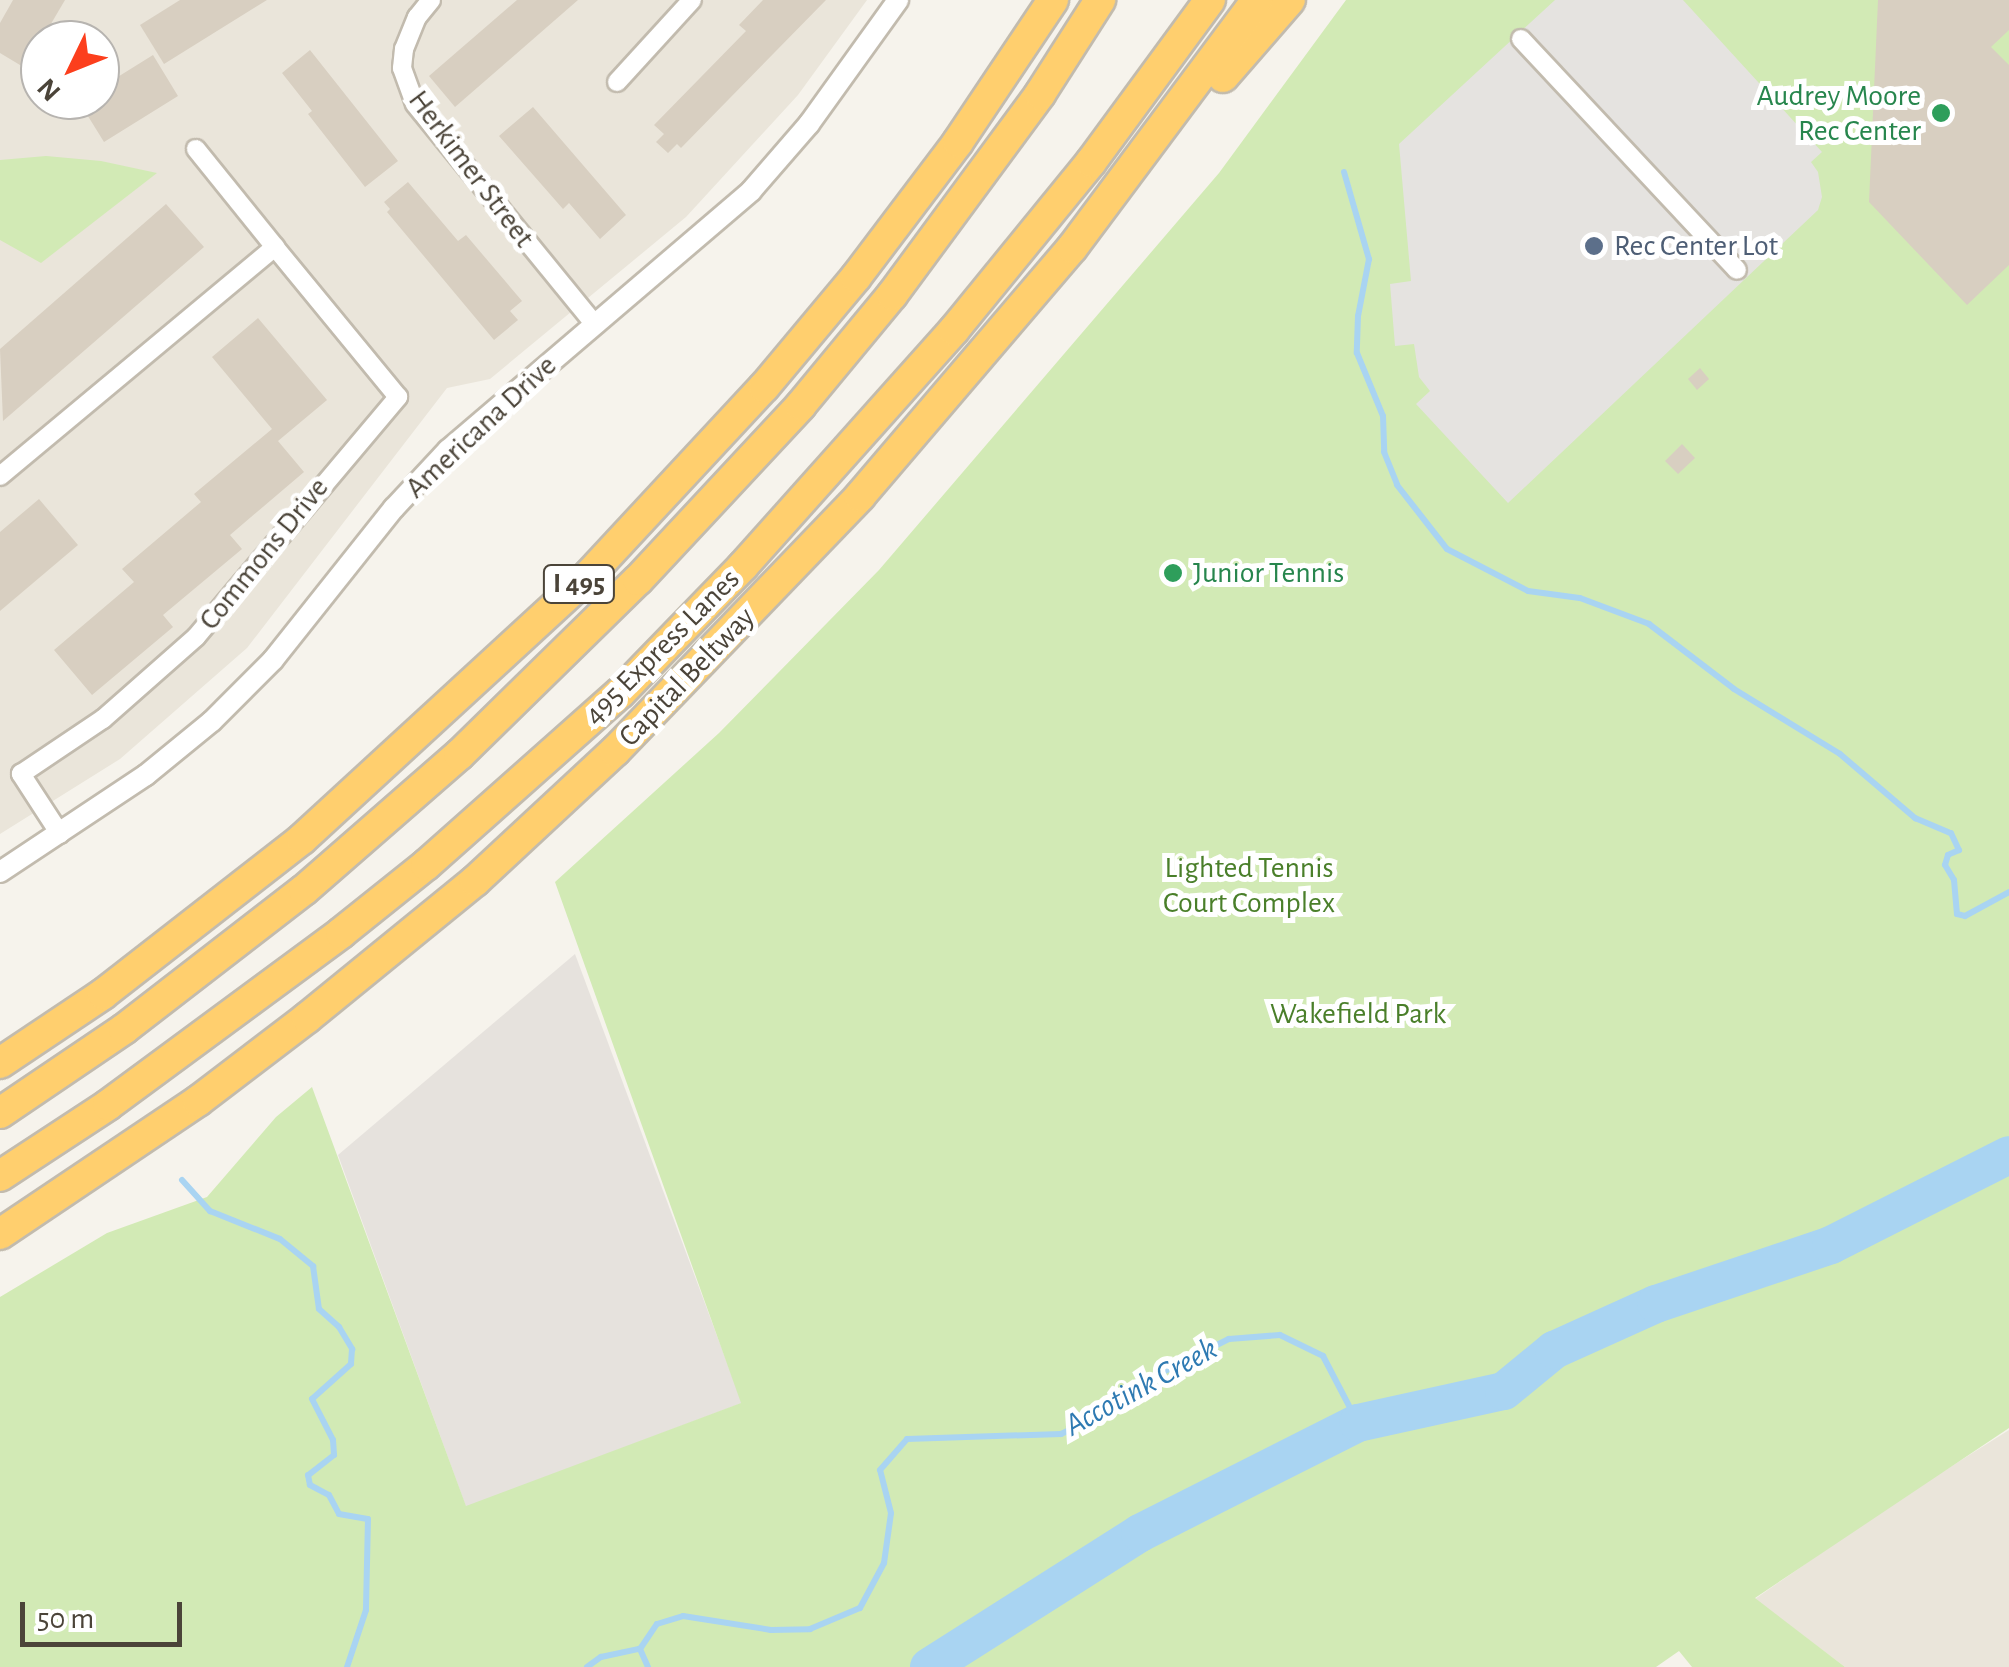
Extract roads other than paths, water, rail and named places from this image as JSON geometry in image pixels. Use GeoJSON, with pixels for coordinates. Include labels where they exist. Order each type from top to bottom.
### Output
{"type":"FeatureCollection","features":[{"type":"Feature","properties":{"kind":"highway","name":"I 495"},"geometry":{"type":"LineString","coordinates":[[0,1063],[103,994],[302,839],[590,574],[764,387],[856,277],[958,142],[1053,0]]}},
{"type":"Feature","properties":{"kind":"highway","name":"I 495"},"geometry":{"type":"LineString","coordinates":[[0,1113],[228,951],[385,822],[472,743],[740,473],[838,361],[958,208],[1040,94],[1100,0]]}},
{"type":"Feature","properties":{"kind":"highway"},"geometry":{"type":"LineString","coordinates":[[958,208],[1118,0]]}},
{"type":"Feature","properties":{"kind":"highway"},"geometry":{"type":"LineString","coordinates":[[1015,258],[1186,0]]}},
{"type":"Feature","properties":{"kind":"highway","name":"495 Express Lanes"},"geometry":{"type":"LineString","coordinates":[[0,1176],[242,1009],[426,866],[620,693],[720,591],[872,424],[1015,258],[1210,0]]}},
{"type":"Feature","properties":{"kind":"highway","name":"Capital Beltway"},"geometry":{"type":"LineString","coordinates":[[0,1234],[198,1101],[292,1030],[399,946],[558,805],[801,560],[1072,248],[1257,0]]}},
{"type":"Feature","properties":{"kind":"highway"},"geometry":{"type":"LineString","coordinates":[[1072,248],[1290,0]]}},
{"type":"Feature","properties":{"kind":"street","name":"Herkimer Street"},"geometry":{"type":"LineString","coordinates":[[431,0],[417,16],[404,49],[402,68],[414,104],[595,325]]}},
{"type":"Feature","properties":{"kind":"street"},"geometry":{"type":"LineString","coordinates":[[617,82],[692,0]]}},
{"type":"Feature","properties":{"kind":"street","name":"Americana Drive"},"geometry":{"type":"LineString","coordinates":[[0,872],[146,774],[212,721],[273,660],[394,508],[448,450],[751,191],[808,124],[898,0]]}},
{"type":"Feature","properties":{"kind":"street"},"geometry":{"type":"LineString","coordinates":[[1521,39],[1737,270]]}},
{"type":"Feature","properties":{"kind":"street","name":"Commons Drive"},"geometry":{"type":"LineString","coordinates":[[60,834],[21,774],[103,719],[196,637],[398,397],[196,149]]}},
{"type":"Feature","properties":{"kind":"street"},"geometry":{"type":"LineString","coordinates":[[0,476],[274,247]]}},
{"type":"Feature","properties":{"kind":"waterway"},"geometry":{"type":"LineString","coordinates":[[1344,172],[1369,259],[1358,316],[1357,353],[1383,416],[1384,452],[1397,485],[1447,549],[1528,591],[1580,598],[1649,624],[1734,689],[1840,754],[1915,818],[1951,833],[1959,850],[1948,855],[1945,865],[1954,880],[1957,914],[1965,916],[2009,892]]}},
{"type":"Feature","properties":{"kind":"waterway","name":"Accotink Creek"},"geometry":{"type":"LineString","coordinates":[[929,1667],[1140,1533],[1358,1423],[1504,1391],[1554,1350],[1656,1304],[1831,1245],[2009,1155]]}},
{"type":"Feature","properties":{"kind":"waterway"},"geometry":{"type":"LineString","coordinates":[[182,1180],[210,1211],[280,1239],[313,1266],[319,1309],[339,1327],[352,1349],[351,1364],[312,1399],[333,1440],[334,1455],[308,1475],[310,1485],[329,1495],[339,1514],[368,1519],[366,1610],[347,1667]]}},
{"type":"Feature","properties":{"kind":"waterway","name":"Accotink Creek"},"geometry":{"type":"LineString","coordinates":[[648,1667],[640,1649],[657,1624],[683,1616],[771,1630],[810,1629],[860,1608],[884,1563],[891,1513],[880,1470],[907,1439],[1061,1434],[1111,1410],[1147,1380],[1229,1339],[1280,1335],[1323,1356],[1358,1423]]}},
{"type":"Feature","properties":{"kind":"waterway"},"geometry":{"type":"LineString","coordinates":[[587,1667],[601,1657],[640,1649]]}},
{"type":"Feature","properties":{"kind":"place","name":"Audrey Moore Rec Center"},"geometry":{"type":"Point","coordinates":[1941,113]}},
{"type":"Feature","properties":{"kind":"place","name":"Rec Center Lot"},"geometry":{"type":"Point","coordinates":[1594,246]}},
{"type":"Feature","properties":{"kind":"place","name":"Junior Tennis"},"geometry":{"type":"Point","coordinates":[1173,573]}},
{"type":"Feature","properties":{"kind":"park label","name":"Lighted Tennis Court Complex"},"geometry":{"type":"Point","coordinates":[1249,885]}},
{"type":"Feature","properties":{"kind":"park label","name":"Wakefield Park"},"geometry":{"type":"Point","coordinates":[1358,1014]}}]}
